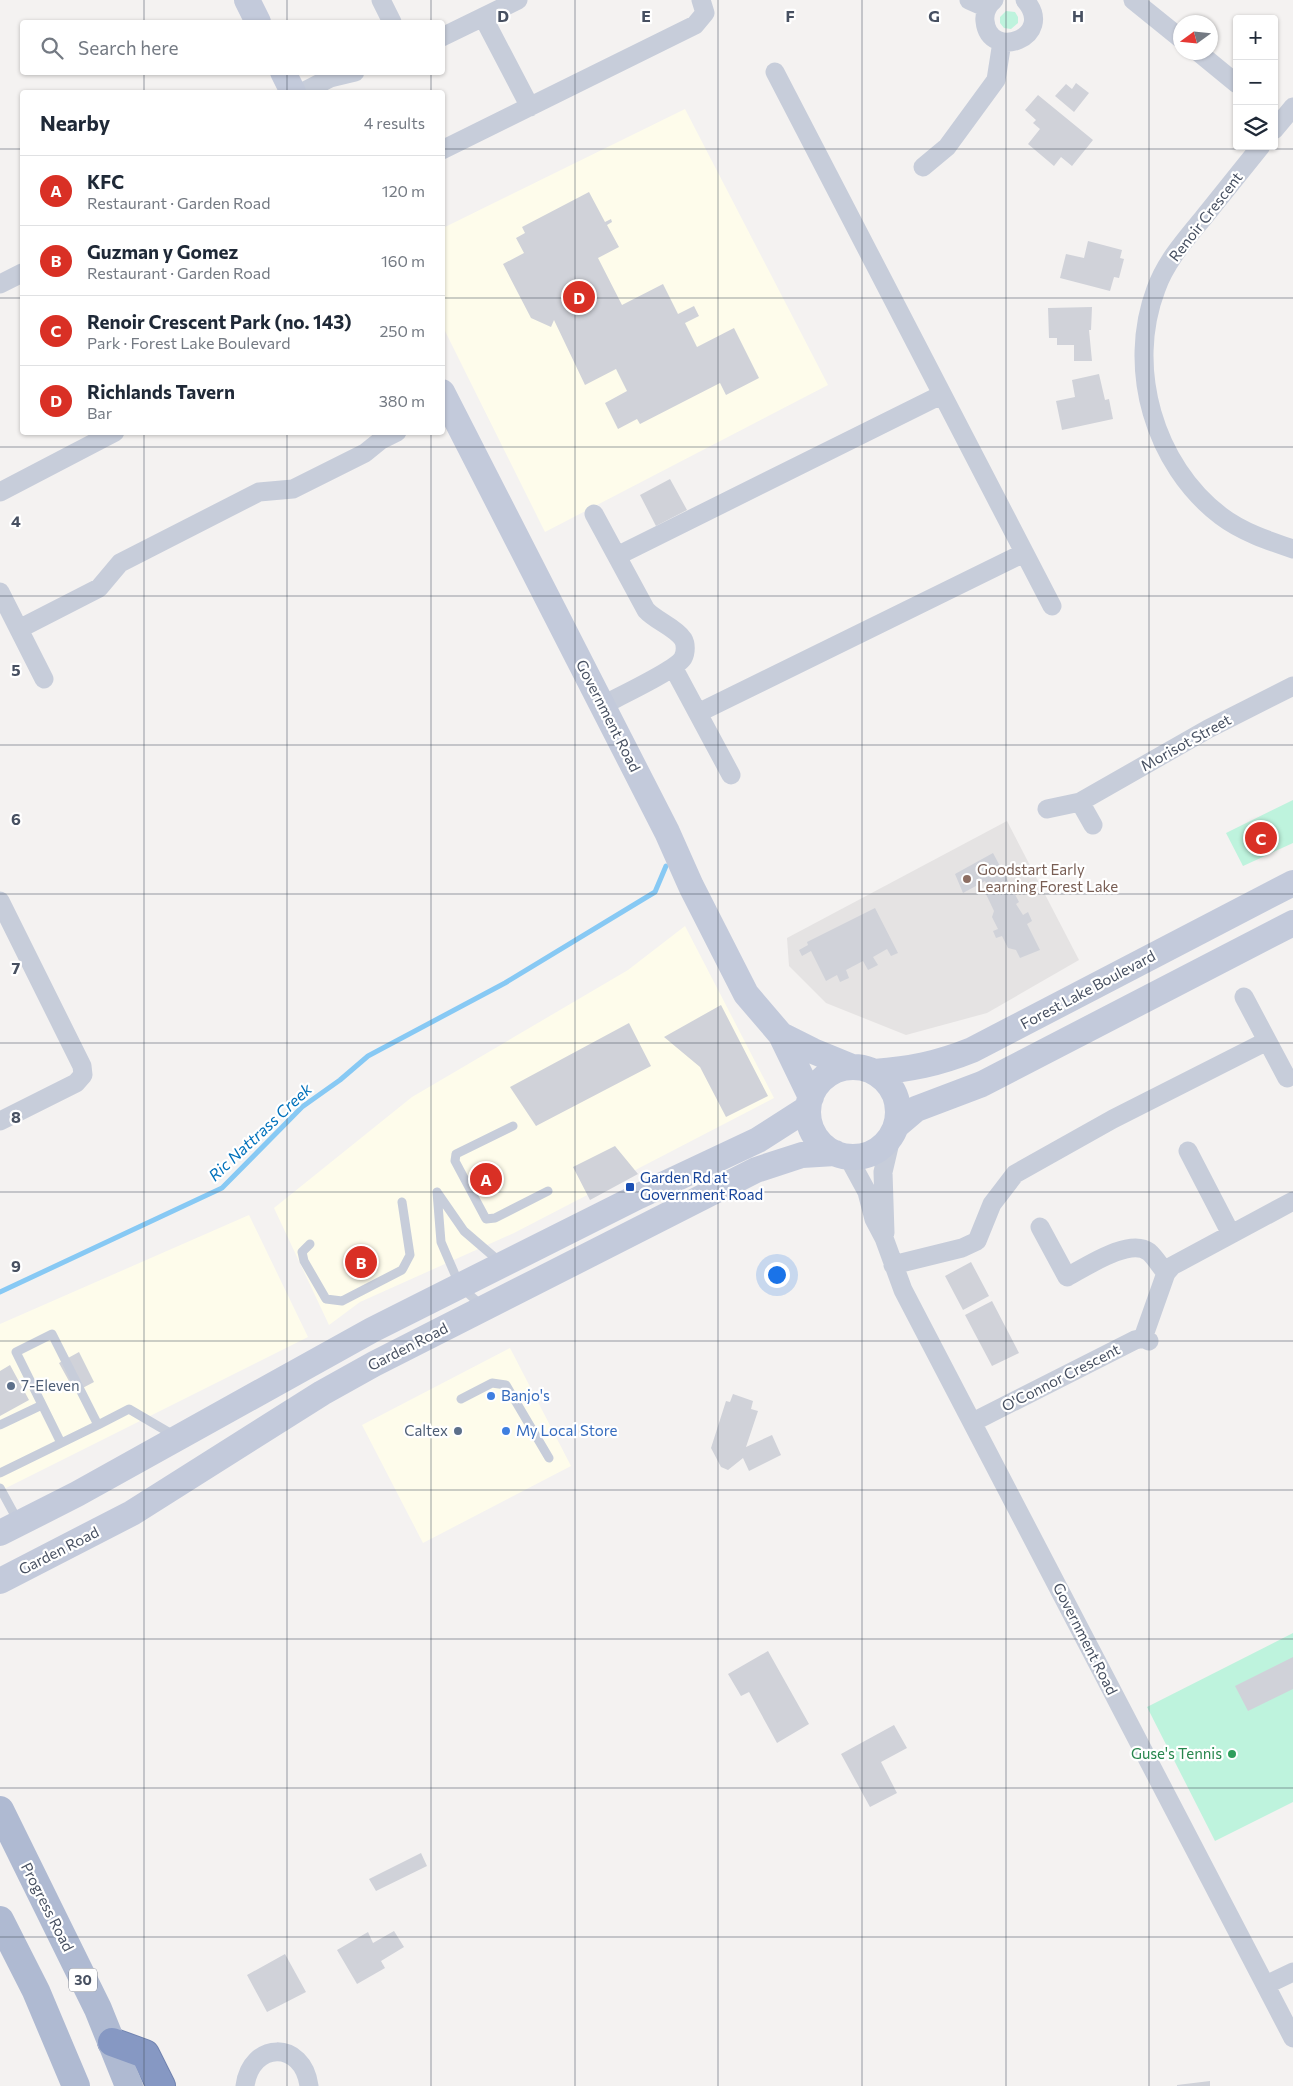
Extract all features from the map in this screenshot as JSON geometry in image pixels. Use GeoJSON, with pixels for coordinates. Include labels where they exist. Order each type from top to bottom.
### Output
{"type":"FeatureCollection","features":[{"type":"Feature","properties":{"kind":"highway"},"geometry":{"type":"LineString","coordinates":[[112,2042],[145,2054],[161,2086]]}},
{"type":"Feature","properties":{"kind":"main road"},"geometry":{"type":"LineString","coordinates":[[247,0],[257,20]]}},
{"type":"Feature","properties":{"kind":"main road"},"geometry":{"type":"LineString","coordinates":[[284,75],[292,90]]}},
{"type":"Feature","properties":{"kind":"main road","name":"Government Road"},"geometry":{"type":"LineString","coordinates":[[445,403],[603,705],[746,994],[781,1035],[810,1102]]}},
{"type":"Feature","properties":{"kind":"main road","name":"Forest Lake Boulevard"},"geometry":{"type":"LineString","coordinates":[[863,1069],[911,1069],[942,1062],[972,1050],[1293,883]]}},
{"type":"Feature","properties":{"kind":"main road"},"geometry":{"type":"LineString","coordinates":[[893,1132],[898,1114],[897,1101],[888,1084],[863,1069],[839,1069],[827,1076],[818,1085],[810,1102],[810,1122],[814,1135],[823,1146],[841,1155],[872,1154],[916,1109],[982,1084],[1293,923]]}},
{"type":"Feature","properties":{"kind":"main road","name":"Government Road"},"geometry":{"type":"LineString","coordinates":[[781,1035],[813,1052],[863,1069]]}},
{"type":"Feature","properties":{"kind":"main road","name":"Garden Road"},"geometry":{"type":"LineString","coordinates":[[10,1528],[178,1438],[372,1330],[758,1140],[810,1102]]}},
{"type":"Feature","properties":{"kind":"main road","name":"Garden Road"},"geometry":{"type":"LineString","coordinates":[[0,1581],[132,1513],[322,1393],[484,1308],[756,1170],[794,1157],[841,1155]]}},
{"type":"Feature","properties":{"kind":"main road","name":"Progress Road"},"geometry":{"type":"LineString","coordinates":[[0,1810],[112,2042],[129,2086]]}},
{"type":"Feature","properties":{"kind":"main road"},"geometry":{"type":"LineString","coordinates":[[0,1920],[36,1991],[76,2086]]}},
{"type":"Feature","properties":{"kind":"street"},"geometry":{"type":"LineString","coordinates":[[381,0],[391,20]]}},
{"type":"Feature","properties":{"kind":"street"},"geometry":{"type":"LineString","coordinates":[[445,36],[518,0]]}},
{"type":"Feature","properties":{"kind":"street"},"geometry":{"type":"LineString","coordinates":[[445,149],[695,26],[705,13],[701,0]]}},
{"type":"Feature","properties":{"kind":"street"},"geometry":{"type":"LineString","coordinates":[[969,0],[991,4],[986,27],[993,37],[1002,42],[1010,43],[1026,36],[1033,22],[1033,2]]}},
{"type":"Feature","properties":{"kind":"street"},"geometry":{"type":"LineString","coordinates":[[1133,0],[1173,32]]}},
{"type":"Feature","properties":{"kind":"street"},"geometry":{"type":"LineString","coordinates":[[483,17],[530,107]]}},
{"type":"Feature","properties":{"kind":"street"},"geometry":{"type":"LineString","coordinates":[[923,167],[947,147],[996,80],[1002,42]]}},
{"type":"Feature","properties":{"kind":"street"},"geometry":{"type":"LineString","coordinates":[[1208,60],[1233,81]]}},
{"type":"Feature","properties":{"kind":"street"},"geometry":{"type":"LineString","coordinates":[[775,72],[1052,606]]}},
{"type":"Feature","properties":{"kind":"street"},"geometry":{"type":"LineString","coordinates":[[307,90],[330,78],[342,75]]}},
{"type":"Feature","properties":{"kind":"street","name":"Renoir Crescent"},"geometry":{"type":"LineString","coordinates":[[1258,150],[1175,252],[1156,289],[1144,341],[1144,374],[1157,428],[1169,457],[1193,492],[1222,517],[1257,536],[1293,549]]}},
{"type":"Feature","properties":{"kind":"street"},"geometry":{"type":"LineString","coordinates":[[0,284],[20,274]]}},
{"type":"Feature","properties":{"kind":"street"},"geometry":{"type":"LineString","coordinates":[[617,556],[941,395]]}},
{"type":"Feature","properties":{"kind":"street"},"geometry":{"type":"LineString","coordinates":[[0,492],[109,435]]}},
{"type":"Feature","properties":{"kind":"street"},"geometry":{"type":"LineString","coordinates":[[19,629],[99,588],[120,563],[259,492],[293,489],[365,453],[381,440],[391,435]]}},
{"type":"Feature","properties":{"kind":"street"},"geometry":{"type":"LineString","coordinates":[[594,514],[646,610],[684,640],[686,648],[683,658],[673,667],[603,705]]}},
{"type":"Feature","properties":{"kind":"street"},"geometry":{"type":"LineString","coordinates":[[698,713],[1024,552]]}},
{"type":"Feature","properties":{"kind":"street"},"geometry":{"type":"LineString","coordinates":[[0,592],[44,679]]}},
{"type":"Feature","properties":{"kind":"street"},"geometry":{"type":"LineString","coordinates":[[673,667],[731,775]]}},
{"type":"Feature","properties":{"kind":"street","name":"Morisot Street"},"geometry":{"type":"LineString","coordinates":[[1047,809],[1080,802],[1208,729],[1293,686]]}},
{"type":"Feature","properties":{"kind":"street"},"geometry":{"type":"LineString","coordinates":[[1080,802],[1093,826]]}},
{"type":"Feature","properties":{"kind":"street"},"geometry":{"type":"LineString","coordinates":[[0,901],[82,1066],[83,1075],[76,1083],[0,1121]]}},
{"type":"Feature","properties":{"kind":"street"},"geometry":{"type":"LineString","coordinates":[[1244,997],[1287,1078]]}},
{"type":"Feature","properties":{"kind":"street"},"geometry":{"type":"LineString","coordinates":[[893,1265],[962,1248],[977,1241],[992,1204],[1015,1174],[1113,1119],[1267,1041]]}},
{"type":"Feature","properties":{"kind":"street","name":"Government Road"},"geometry":{"type":"LineString","coordinates":[[884,1238],[883,1172],[893,1132]]}},
{"type":"Feature","properties":{"kind":"street"},"geometry":{"type":"LineString","coordinates":[[1188,1151],[1231,1234]]}},
{"type":"Feature","properties":{"kind":"street","name":"Government Road"},"geometry":{"type":"LineString","coordinates":[[841,1155],[862,1180],[874,1219],[884,1238],[903,1290],[1293,2038]]}},
{"type":"Feature","properties":{"kind":"street"},"geometry":{"type":"LineString","coordinates":[[1040,1227],[1067,1277],[1126,1247],[1138,1246],[1148,1251],[1166,1273],[1172,1266],[1293,1201]]}},
{"type":"Feature","properties":{"kind":"street","name":"O'Connor Crescent"},"geometry":{"type":"LineString","coordinates":[[973,1422],[1135,1340],[1146,1339],[1166,1273]]}},
{"type":"Feature","properties":{"kind":"street"},"geometry":{"type":"LineString","coordinates":[[1266,1985],[1293,1972]]}},
{"type":"Feature","properties":{"kind":"street"},"geometry":{"type":"LineString","coordinates":[[245,2086],[247,2073],[256,2060],[266,2054],[279,2051],[292,2056],[303,2065],[309,2086]]}},
{"type":"Feature","properties":{"kind":"lane"},"geometry":{"type":"LineString","coordinates":[[513,1126],[456,1154],[455,1161],[486,1219],[496,1218],[548,1191]]}},
{"type":"Feature","properties":{"kind":"lane"},"geometry":{"type":"LineString","coordinates":[[484,1308],[460,1286],[441,1242],[437,1192],[464,1231],[503,1264]]}},
{"type":"Feature","properties":{"kind":"lane"},"geometry":{"type":"LineString","coordinates":[[310,1244],[302,1252],[304,1261],[326,1299],[342,1301],[402,1270],[410,1255],[402,1202]]}},
{"type":"Feature","properties":{"kind":"lane"},"geometry":{"type":"LineString","coordinates":[[61,1443],[16,1352],[52,1334],[98,1425]]}},
{"type":"Feature","properties":{"kind":"lane"},"geometry":{"type":"LineString","coordinates":[[461,1399],[492,1383],[506,1385],[549,1458]]}},
{"type":"Feature","properties":{"kind":"lane"},"geometry":{"type":"LineString","coordinates":[[0,1425],[42,1405]]}},
{"type":"Feature","properties":{"kind":"lane"},"geometry":{"type":"LineString","coordinates":[[0,1473],[129,1409],[178,1438]]}},
{"type":"Feature","properties":{"kind":"lane"},"geometry":{"type":"LineString","coordinates":[[0,1488],[10,1528]]}},
{"type":"Feature","properties":{"kind":"shaded area"},"geometry":{"type":"Polygon","coordinates":[[[685,109],[828,385],[545,532],[445,331],[445,227],[685,109]]]}},
{"type":"Feature","properties":{"kind":"shaded area","name":"Goodstart Early Learning Forest Lake"},"geometry":{"type":"Polygon","coordinates":[[[1007,821],[1079,960],[987,1013],[906,1035],[826,1003],[789,966],[787,938],[1007,821]]]}},
{"type":"Feature","properties":{"kind":"shaded area"},"geometry":{"type":"Polygon","coordinates":[[[685,926],[774,1098],[514,1233],[360,1302],[329,1325],[274,1208],[412,1097],[628,970],[685,926]]]}},
{"type":"Feature","properties":{"kind":"shaded area"},"geometry":{"type":"Polygon","coordinates":[[[249,1215],[308,1337],[0,1491],[0,1324],[249,1215]]]}},
{"type":"Feature","properties":{"kind":"shaded area"},"geometry":{"type":"Polygon","coordinates":[[[510,1348],[571,1466],[423,1543],[362,1425],[510,1348]]]}},
{"type":"Feature","properties":{"kind":"green space"},"geometry":{"type":"Polygon","coordinates":[[[1006,11],[1015,12],[1018,17],[1018,23],[1011,29],[1004,28],[1000,23],[1000,17],[1006,11]]]}},
{"type":"Feature","properties":{"kind":"green space"},"geometry":{"type":"Polygon","coordinates":[[[1293,800],[1293,843],[1243,866],[1226,833],[1293,800]]]}},
{"type":"Feature","properties":{"kind":"green space","name":"Guse's Tennis"},"geometry":{"type":"Polygon","coordinates":[[[1293,1633],[1293,1802],[1215,1841],[1147,1707],[1293,1633]]]}},
{"type":"Feature","properties":{"kind":"building"},"geometry":{"type":"Polygon","coordinates":[[[1076,83],[1089,93],[1074,112],[1055,96],[1066,84],[1072,89],[1076,83]]]}},
{"type":"Feature","properties":{"kind":"building"},"geometry":{"type":"Polygon","coordinates":[[[1038,95],[1093,140],[1072,166],[1061,157],[1054,166],[1028,144],[1040,129],[1033,123],[1036,120],[1025,110],[1038,95]]]}},
{"type":"Feature","properties":{"kind":"building"},"geometry":{"type":"Polygon","coordinates":[[[589,192],[605,222],[611,219],[612,222],[607,225],[619,247],[598,258],[622,305],[663,284],[678,314],[694,306],[699,316],[685,323],[697,347],[734,328],[759,378],[726,395],[720,383],[640,424],[637,419],[618,429],[605,403],[627,391],[616,369],[585,385],[554,320],[551,327],[531,318],[503,264],[524,253],[516,238],[525,233],[522,227],[589,192]]]}},
{"type":"Feature","properties":{"kind":"building"},"geometry":{"type":"Polygon","coordinates":[[[1088,241],[1122,250],[1120,258],[1124,259],[1119,278],[1114,277],[1110,291],[1060,278],[1066,254],[1084,258],[1088,241]]]}},
{"type":"Feature","properties":{"kind":"building"},"geometry":{"type":"Polygon","coordinates":[[[1092,307],[1091,330],[1089,330],[1092,361],[1074,361],[1074,345],[1057,345],[1057,338],[1049,338],[1048,308],[1092,307]]]}},
{"type":"Feature","properties":{"kind":"building"},"geometry":{"type":"Polygon","coordinates":[[[1099,374],[1105,400],[1109,399],[1113,419],[1062,430],[1056,401],[1075,397],[1072,380],[1099,374]]]}},
{"type":"Feature","properties":{"kind":"building"},"geometry":{"type":"Polygon","coordinates":[[[670,479],[687,510],[656,526],[640,495],[670,479]]]}},
{"type":"Feature","properties":{"kind":"building"},"geometry":{"type":"Polygon","coordinates":[[[993,853],[1019,902],[1016,904],[1023,915],[1028,912],[1032,921],[1027,924],[1040,950],[1020,958],[1016,950],[1008,948],[1002,936],[996,938],[993,931],[998,929],[992,917],[994,911],[986,894],[991,892],[985,881],[963,893],[955,874],[993,853]]]}},
{"type":"Feature","properties":{"kind":"building"},"geometry":{"type":"Polygon","coordinates":[[[875,908],[898,953],[891,956],[887,949],[873,957],[878,965],[868,970],[863,961],[846,970],[849,978],[840,982],[837,975],[826,981],[811,951],[802,956],[799,950],[808,945],[807,942],[875,908]]]}},
{"type":"Feature","properties":{"kind":"building"},"geometry":{"type":"Polygon","coordinates":[[[721,1005],[768,1096],[726,1117],[700,1067],[664,1037],[721,1005]]]}},
{"type":"Feature","properties":{"kind":"building"},"geometry":{"type":"Polygon","coordinates":[[[629,1023],[651,1066],[536,1126],[510,1087],[629,1023]]]}},
{"type":"Feature","properties":{"kind":"building"},"geometry":{"type":"Polygon","coordinates":[[[615,1146],[638,1174],[590,1200],[573,1167],[615,1146]]]}},
{"type":"Feature","properties":{"kind":"building"},"geometry":{"type":"Polygon","coordinates":[[[971,1262],[989,1296],[963,1310],[945,1276],[971,1262]]]}},
{"type":"Feature","properties":{"kind":"building"},"geometry":{"type":"Polygon","coordinates":[[[992,1301],[1019,1353],[992,1366],[965,1315],[992,1301]]]}},
{"type":"Feature","properties":{"kind":"building"},"geometry":{"type":"Polygon","coordinates":[[[79,1352],[94,1382],[75,1392],[59,1363],[79,1352]]]}},
{"type":"Feature","properties":{"kind":"building","name":"7-Eleven"},"geometry":{"type":"Polygon","coordinates":[[[10,1365],[29,1400],[0,1416],[0,1371],[10,1365]]]}},
{"type":"Feature","properties":{"kind":"building"},"geometry":{"type":"Polygon","coordinates":[[[733,1394],[753,1401],[751,1409],[758,1411],[746,1447],[772,1435],[781,1455],[749,1471],[743,1458],[728,1470],[721,1467],[711,1448],[726,1401],[730,1402],[733,1394]]]}},
{"type":"Feature","properties":{"kind":"building"},"geometry":{"type":"Polygon","coordinates":[[[768,1651],[809,1724],[777,1743],[749,1692],[741,1696],[728,1674],[768,1651]]]}},
{"type":"Feature","properties":{"kind":"building"},"geometry":{"type":"Polygon","coordinates":[[[1293,1657],[1293,1689],[1248,1711],[1235,1686],[1293,1657]]]}},
{"type":"Feature","properties":{"kind":"building"},"geometry":{"type":"Polygon","coordinates":[[[894,1725],[907,1748],[881,1762],[897,1793],[870,1807],[841,1754],[894,1725]]]}},
{"type":"Feature","properties":{"kind":"building"},"geometry":{"type":"Polygon","coordinates":[[[421,1853],[427,1866],[376,1891],[369,1879],[421,1853]]]}},
{"type":"Feature","properties":{"kind":"building"},"geometry":{"type":"Polygon","coordinates":[[[394,1931],[404,1947],[381,1961],[385,1968],[357,1984],[337,1950],[368,1932],[373,1943],[394,1931]]]}},
{"type":"Feature","properties":{"kind":"building"},"geometry":{"type":"Polygon","coordinates":[[[285,1954],[306,1992],[267,2012],[247,1975],[285,1954]]]}},
{"type":"Feature","properties":{"kind":"building"},"geometry":{"type":"Polygon","coordinates":[[[1210,2081],[1210,2086],[1177,2086],[1177,2085],[1210,2081]]]}},
{"type":"Feature","properties":{"kind":"waterway","name":"Ric Nattrass Creek"},"geometry":{"type":"LineString","coordinates":[[0,1292],[222,1188],[302,1107],[340,1080],[368,1056],[505,983],[655,892],[666,866]]}},
{"type":"Feature","properties":{"kind":"place","name":"Richlands Tavern"},"geometry":{"type":"Point","coordinates":[579,297]}},
{"type":"Feature","properties":{"kind":"place","name":"Renoir Crescent Park (no. 143)"},"geometry":{"type":"Point","coordinates":[1261,838]}},
{"type":"Feature","properties":{"kind":"place","name":"Goodstart Early Learning Forest Lake"},"geometry":{"type":"Point","coordinates":[967,879]}},
{"type":"Feature","properties":{"kind":"place","name":"KFC"},"geometry":{"type":"Point","coordinates":[486,1179]}},
{"type":"Feature","properties":{"kind":"place","name":"Garden Rd at Government Road"},"geometry":{"type":"Point","coordinates":[630,1187]}},
{"type":"Feature","properties":{"kind":"place","name":"Guzman y Gomez"},"geometry":{"type":"Point","coordinates":[361,1262]}},
{"type":"Feature","properties":{"kind":"place","name":"7-Eleven"},"geometry":{"type":"Point","coordinates":[11,1386]}},
{"type":"Feature","properties":{"kind":"place","name":"Banjo's"},"geometry":{"type":"Point","coordinates":[491,1396]}},
{"type":"Feature","properties":{"kind":"place","name":"Caltex"},"geometry":{"type":"Point","coordinates":[458,1431]}},
{"type":"Feature","properties":{"kind":"place","name":"My Local Store"},"geometry":{"type":"Point","coordinates":[506,1431]}},
{"type":"Feature","properties":{"kind":"place","name":"Guse's Tennis"},"geometry":{"type":"Point","coordinates":[1232,1754]}}]}
